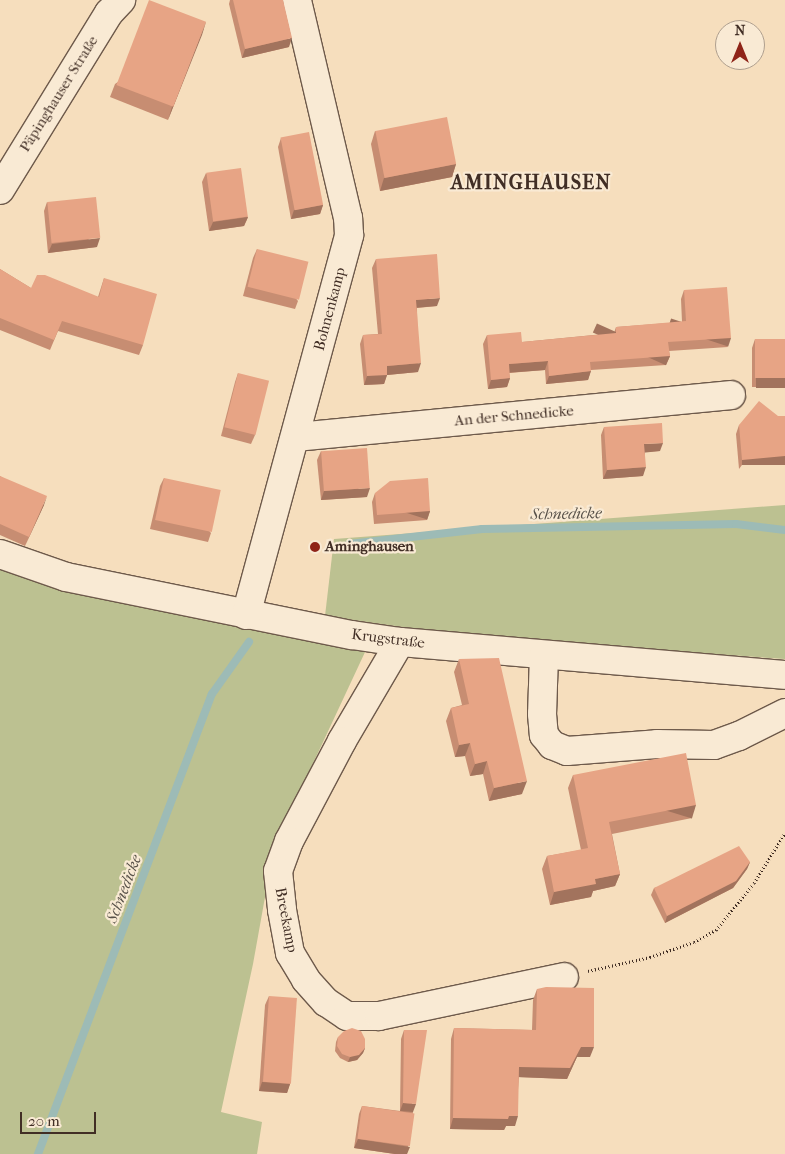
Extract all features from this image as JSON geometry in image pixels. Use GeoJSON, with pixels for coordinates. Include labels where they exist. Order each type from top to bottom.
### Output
{"type":"FeatureCollection","features":[{"type":"Feature","properties":{"kind":"street","name":"Päpinghauser Straße"},"geometry":{"type":"LineString","coordinates":[[0,190],[109,13],[121,0]]}},
{"type":"Feature","properties":{"kind":"street","name":"Bohnenkamp"},"geometry":{"type":"LineString","coordinates":[[246,615],[296,437],[349,235],[348,218],[297,0]]}},
{"type":"Feature","properties":{"kind":"street","name":"An der Schnedicke"},"geometry":{"type":"LineString","coordinates":[[296,437],[731,395]]}},
{"type":"Feature","properties":{"kind":"street","name":"Krugstraße"},"geometry":{"type":"LineString","coordinates":[[0,554],[66,577],[246,615],[400,642],[785,675]]}},
{"type":"Feature","properties":{"kind":"street","name":"Breekamp"},"geometry":{"type":"LineString","coordinates":[[400,642],[342,741],[289,841],[278,871],[282,910],[290,953],[306,980],[326,1002],[347,1016],[379,1016],[564,977]]}},
{"type":"Feature","properties":{"kind":"street"},"geometry":{"type":"LineString","coordinates":[[544,655],[542,714],[544,735],[552,745],[567,751],[657,744],[714,745],[739,736],[785,713]]}},
{"type":"Feature","properties":{"kind":"path"},"geometry":{"type":"LineString","coordinates":[[564,977],[650,957],[694,942],[716,930],[754,884],[785,833]]}},
{"type":"Feature","properties":{"kind":"green space"},"geometry":{"type":"Polygon","coordinates":[[[785,505],[785,659],[473,637],[325,616],[334,539],[785,505]]]}},
{"type":"Feature","properties":{"kind":"green space"},"geometry":{"type":"Polygon","coordinates":[[[0,566],[366,650],[274,847],[253,964],[221,1112],[262,1122],[257,1154],[0,1154],[0,566]]]}},
{"type":"Feature","properties":{"kind":"building"},"geometry":{"type":"Polygon","coordinates":[[[149,0],[206,22],[173,107],[116,85],[149,0]]]}},
{"type":"Feature","properties":{"kind":"building"},"geometry":{"type":"Polygon","coordinates":[[[233,0],[283,0],[292,38],[245,49],[233,0]]]}},
{"type":"Feature","properties":{"kind":"building"},"geometry":{"type":"Polygon","coordinates":[[[447,117],[456,164],[385,178],[375,131],[447,117]]]}},
{"type":"Feature","properties":{"kind":"building"},"geometry":{"type":"Polygon","coordinates":[[[309,132],[323,205],[295,210],[281,138],[309,132]]]}},
{"type":"Feature","properties":{"kind":"building"},"geometry":{"type":"Polygon","coordinates":[[[241,168],[248,217],[213,221],[206,173],[241,168]]]}},
{"type":"Feature","properties":{"kind":"building"},"geometry":{"type":"Polygon","coordinates":[[[96,197],[100,238],[52,243],[47,202],[96,197]]]}},
{"type":"Feature","properties":{"kind":"building"},"geometry":{"type":"Polygon","coordinates":[[[257,249],[308,262],[299,300],[248,287],[257,249]]]}},
{"type":"Feature","properties":{"kind":"building"},"geometry":{"type":"Polygon","coordinates":[[[437,254],[440,298],[416,300],[421,363],[387,366],[387,375],[367,376],[363,335],[382,334],[376,259],[437,254]]]}},
{"type":"Feature","properties":{"kind":"building"},"geometry":{"type":"Polygon","coordinates":[[[0,269],[31,288],[37,275],[45,275],[99,297],[104,278],[157,294],[143,345],[62,321],[54,340],[0,318],[0,269]]]}},
{"type":"Feature","properties":{"kind":"building"},"geometry":{"type":"Polygon","coordinates":[[[727,287],[731,338],[668,342],[670,356],[590,362],[591,371],[549,376],[548,361],[509,364],[510,378],[491,380],[487,335],[521,332],[522,342],[616,333],[616,327],[686,321],[684,290],[727,287]]]}},
{"type":"Feature","properties":{"kind":"building"},"geometry":{"type":"Polygon","coordinates":[[[755,339],[785,339],[785,378],[755,378],[755,339]]]}},
{"type":"Feature","properties":{"kind":"building"},"geometry":{"type":"Polygon","coordinates":[[[238,373],[269,381],[256,435],[224,427],[238,373]]]}},
{"type":"Feature","properties":{"kind":"building"},"geometry":{"type":"Polygon","coordinates":[[[759,401],[778,416],[785,416],[785,456],[742,460],[739,425],[759,401]]]}},
{"type":"Feature","properties":{"kind":"building"},"geometry":{"type":"Polygon","coordinates":[[[662,423],[663,443],[644,444],[646,467],[607,470],[604,427],[662,423]]]}},
{"type":"Feature","properties":{"kind":"building"},"geometry":{"type":"Polygon","coordinates":[[[367,448],[370,488],[324,491],[321,451],[367,448]]]}},
{"type":"Feature","properties":{"kind":"building"},"geometry":{"type":"Polygon","coordinates":[[[0,476],[47,496],[29,537],[0,524],[0,476]]]}},
{"type":"Feature","properties":{"kind":"building"},"geometry":{"type":"Polygon","coordinates":[[[164,478],[221,490],[212,532],[155,520],[164,478]]]}},
{"type":"Feature","properties":{"kind":"building"},"geometry":{"type":"Polygon","coordinates":[[[428,478],[430,511],[377,515],[375,493],[390,481],[428,478]]]}},
{"type":"Feature","properties":{"kind":"building"},"geometry":{"type":"Polygon","coordinates":[[[499,658],[527,781],[494,788],[487,761],[475,764],[470,743],[459,745],[451,708],[469,704],[459,659],[499,658]]]}},
{"type":"Feature","properties":{"kind":"building"},"geometry":{"type":"Polygon","coordinates":[[[686,753],[696,805],[609,822],[620,874],[595,879],[596,884],[554,892],[547,856],[588,848],[573,775],[686,753]]]}},
{"type":"Feature","properties":{"kind":"building"},"geometry":{"type":"Polygon","coordinates":[[[739,846],[750,862],[736,881],[667,916],[654,888],[739,846]]]}},
{"type":"Feature","properties":{"kind":"building"},"geometry":{"type":"Polygon","coordinates":[[[546,987],[594,988],[594,1047],[581,1047],[570,1068],[519,1067],[518,1116],[509,1116],[508,1119],[453,1118],[454,1028],[536,1030],[537,989],[546,987]]]}},
{"type":"Feature","properties":{"kind":"building"},"geometry":{"type":"Polygon","coordinates":[[[269,996],[297,998],[291,1084],[263,1082],[269,996]]]}},
{"type":"Feature","properties":{"kind":"building"},"geometry":{"type":"Polygon","coordinates":[[[352,1028],[361,1031],[365,1039],[365,1048],[359,1055],[350,1057],[342,1054],[337,1046],[338,1037],[344,1031],[352,1028]]]}},
{"type":"Feature","properties":{"kind":"building"},"geometry":{"type":"Polygon","coordinates":[[[404,1030],[427,1030],[416,1104],[403,1103],[404,1030]]]}},
{"type":"Feature","properties":{"kind":"building"},"geometry":{"type":"Polygon","coordinates":[[[362,1106],[414,1113],[410,1146],[357,1139],[362,1106]]]}},
{"type":"Feature","properties":{"kind":"waterway","name":"Schnedicke"},"geometry":{"type":"LineString","coordinates":[[349,544],[482,529],[736,524],[785,530]]}},
{"type":"Feature","properties":{"kind":"waterway","name":"Schnedicke"},"geometry":{"type":"LineString","coordinates":[[38,1154],[212,694],[249,642]]}},
{"type":"Feature","properties":{"kind":"place","name":"Aminghausen"},"geometry":{"type":"Point","coordinates":[315,547]}},
{"type":"Feature","properties":{"kind":"district","name":"AMINGHAUSEN"},"geometry":{"type":"Point","coordinates":[531,182]}}]}
